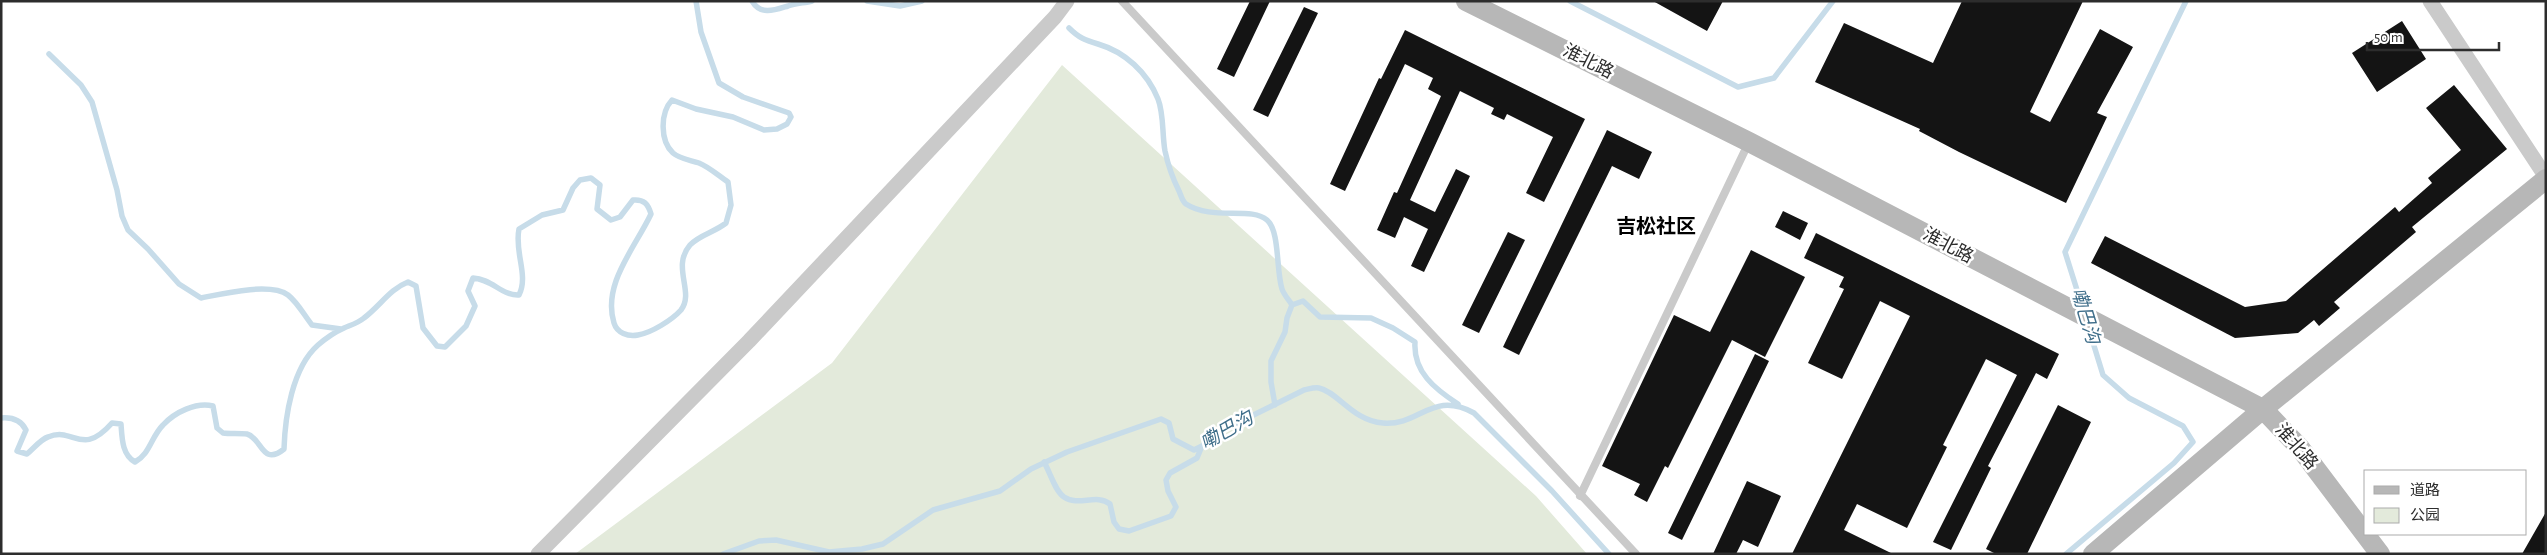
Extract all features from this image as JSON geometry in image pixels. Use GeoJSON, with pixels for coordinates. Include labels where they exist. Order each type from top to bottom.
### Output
{"type":"FeatureCollection","features":[{"type":"Feature","properties":{"kind":"street"},"geometry":{"type":"LineString","coordinates":[[538,554],[749,341],[1055,17],[1067,1]]}},
{"type":"Feature","properties":{"kind":"street","name":"淮北路"},"geometry":{"type":"LineString","coordinates":[[1466,1],[1749,142],[2263,409],[2300,448],[2364,533]]}},
{"type":"Feature","properties":{"kind":"street"},"geometry":{"type":"LineString","coordinates":[[2093,554],[2263,409],[2546,178],[2430,1]]}},
{"type":"Feature","properties":{"kind":"street","name":"淮北路"},"geometry":{"type":"LineString","coordinates":[[2366,535],[2380,554]]}},
{"type":"Feature","properties":{"kind":"lane"},"geometry":{"type":"LineString","coordinates":[[1122,1],[1580,496],[1636,554]]}},
{"type":"Feature","properties":{"kind":"lane"},"geometry":{"type":"LineString","coordinates":[[1580,496],[1749,142]]}},
{"type":"Feature","properties":{"kind":"green space"},"geometry":{"type":"Polygon","coordinates":[[[1062,65],[1536,496],[1587,554],[575,554],[832,363],[1062,65]]]}},
{"type":"Feature","properties":{"kind":"building"},"geometry":{"type":"Polygon","coordinates":[[[1250,1],[1270,1],[1234,77],[1217,69],[1250,1]]]}},
{"type":"Feature","properties":{"kind":"building"},"geometry":{"type":"Polygon","coordinates":[[[1653,1],[1723,1],[1707,31],[1653,1]]]}},
{"type":"Feature","properties":{"kind":"building"},"geometry":{"type":"Polygon","coordinates":[[[1962,1],[2083,1],[2030,112],[2050,122],[2100,29],[2133,47],[2097,113],[2107,117],[2066,203],[1959,152],[1919,131],[1920,129],[1815,82],[1844,23],[1933,63],[1962,1]]]}},
{"type":"Feature","properties":{"kind":"building"},"geometry":{"type":"Polygon","coordinates":[[[1304,7],[1318,13],[1268,117],[1253,110],[1304,7]]]}},
{"type":"Feature","properties":{"kind":"building"},"geometry":{"type":"Polygon","coordinates":[[[2402,21],[2426,59],[2377,92],[2352,53],[2402,21]]]}},
{"type":"Feature","properties":{"kind":"building"},"geometry":{"type":"Polygon","coordinates":[[[1405,30],[1585,119],[1544,202],[1526,193],[1553,137],[1507,114],[1504,120],[1491,114],[1494,108],[1460,91],[1410,200],[1435,212],[1456,169],[1470,176],[1424,272],[1411,266],[1428,229],[1404,217],[1395,238],[1377,230],[1394,192],[1397,193],[1441,96],[1428,89],[1433,78],[1405,64],[1345,191],[1330,184],[1379,78],[1381,79],[1405,30]]]}},
{"type":"Feature","properties":{"kind":"building"},"geometry":{"type":"Polygon","coordinates":[[[2454,85],[2507,149],[2412,227],[2416,232],[2334,302],[2340,308],[2319,326],[2314,320],[2298,333],[2235,338],[2091,263],[2105,236],[2245,307],[2286,301],[2395,207],[2399,212],[2432,183],[2428,178],[2461,150],[2426,108],[2454,85]]]}},
{"type":"Feature","properties":{"kind":"building"},"geometry":{"type":"Polygon","coordinates":[[[1607,130],[1652,152],[1639,179],[1612,166],[1519,355],[1503,347],[1607,130]]]}},
{"type":"Feature","properties":{"kind":"building"},"geometry":{"type":"Polygon","coordinates":[[[1783,211],[1808,223],[1800,240],[1775,227],[1783,211]]]}},
{"type":"Feature","properties":{"kind":"building"},"geometry":{"type":"Polygon","coordinates":[[[1508,232],[1525,240],[1479,333],[1462,325],[1508,232]]]}},
{"type":"Feature","properties":{"kind":"building"},"geometry":{"type":"Polygon","coordinates":[[[1816,233],[2059,354],[2047,379],[2036,373],[1988,466],[1991,468],[1951,550],[1933,542],[2017,375],[1986,359],[1943,445],[1947,447],[1907,528],[1857,504],[1844,530],[1893,554],[1792,554],[1910,316],[1880,301],[1842,379],[1808,363],[1844,289],[1839,287],[1844,277],[1804,258],[1816,233]]]}},
{"type":"Feature","properties":{"kind":"building"},"geometry":{"type":"Polygon","coordinates":[[[1751,250],[1805,277],[1765,357],[1732,340],[1668,468],[1665,466],[1647,502],[1634,495],[1640,484],[1602,466],[1674,315],[1710,332],[1751,250]]]}},
{"type":"Feature","properties":{"kind":"building"},"geometry":{"type":"Polygon","coordinates":[[[1755,354],[1769,361],[1682,540],[1668,533],[1755,354]]]}},
{"type":"Feature","properties":{"kind":"building"},"geometry":{"type":"Polygon","coordinates":[[[2058,405],[2091,422],[2027,554],[1996,554],[1986,549],[2058,405]]]}},
{"type":"Feature","properties":{"kind":"building"},"geometry":{"type":"Polygon","coordinates":[[[1747,481],[1781,496],[1758,547],[1743,540],[1736,554],[1713,554],[1747,481]]]}},
{"type":"Feature","properties":{"kind":"building"},"geometry":{"type":"Polygon","coordinates":[[[2546,512],[2546,554],[2522,554],[2546,512]]]}},
{"type":"Feature","properties":{"kind":"waterway"},"geometry":{"type":"LineString","coordinates":[[1,418],[9,418],[22,424],[26,430],[17,451],[27,454],[48,437],[65,435],[85,440],[101,433],[112,423],[121,424],[125,451],[135,462],[144,455],[159,430],[168,420],[186,409],[206,405],[213,406],[217,428],[223,433],[247,434],[267,453],[271,455],[277,454],[284,449],[288,408],[296,380],[302,366],[318,345],[337,332],[362,320],[390,293],[408,282],[416,286],[423,328],[437,346],[445,347],[466,326],[475,306],[468,291],[473,278],[486,281],[507,293],[519,295],[523,279],[518,246],[519,229],[542,215],[563,210],[573,188],[580,180],[591,178],[600,185],[597,209],[611,220],[620,217],[633,200],[640,200],[645,203],[651,214],[616,280],[612,294],[611,309],[615,326],[623,334],[627,335],[643,334],[661,326],[677,314],[685,303],[686,295],[682,270],[685,253],[690,245],[702,236],[726,223],[731,205],[728,182],[703,165],[676,155],[669,148],[663,127],[665,112],[668,106],[672,100],[696,109],[733,117],[764,130],[777,129],[787,124],[791,117],[789,113],[743,97],[719,83],[701,32],[696,1]]}},
{"type":"Feature","properties":{"kind":"waterway"},"geometry":{"type":"LineString","coordinates":[[752,1],[760,9],[768,11],[812,1]]}},
{"type":"Feature","properties":{"kind":"waterway"},"geometry":{"type":"LineString","coordinates":[[867,1],[900,6],[922,1]]}},
{"type":"Feature","properties":{"kind":"waterway"},"geometry":{"type":"LineString","coordinates":[[1570,1],[1738,87],[1774,78],[1833,1]]}},
{"type":"Feature","properties":{"kind":"waterway","name":"嘞巴沟"},"geometry":{"type":"LineString","coordinates":[[2083,309],[2065,252],[2186,1]]}},
{"type":"Feature","properties":{"kind":"waterway"},"geometry":{"type":"LineString","coordinates":[[1069,28],[1082,38],[1117,52],[1134,64],[1148,80],[1160,105],[1166,156],[1173,177],[1186,204],[1207,212],[1251,214],[1267,220],[1271,225],[1276,242],[1282,289],[1292,305]]}},
{"type":"Feature","properties":{"kind":"waterway"},"geometry":{"type":"LineString","coordinates":[[49,54],[81,85],[92,102],[117,190],[122,216],[128,230],[179,284],[201,298],[245,290],[270,289],[280,291],[292,298],[312,325],[341,329]]}},
{"type":"Feature","properties":{"kind":"waterway"},"geometry":{"type":"LineString","coordinates":[[1275,405],[1271,382],[1271,361],[1285,332],[1287,318],[1292,305],[1303,301],[1320,317],[1371,318],[1393,328],[1415,342],[1415,353],[1427,379],[1458,404]]}},
{"type":"Feature","properties":{"kind":"waterway","name":"嘞巴沟"},"geometry":{"type":"LineString","coordinates":[[2066,554],[2174,463],[2193,442],[2183,426],[2129,398],[2103,375],[2087,323]]}},
{"type":"Feature","properties":{"kind":"waterway","name":"嘞巴沟"},"geometry":{"type":"LineString","coordinates":[[723,554],[759,541],[776,540],[829,552],[862,549],[883,544],[933,510],[1000,491],[1031,469],[1067,452],[1161,419],[1169,423],[1173,439],[1194,450],[1202,446],[1211,436],[1304,390],[1316,388],[1333,395],[1363,417],[1383,423],[1407,419],[1447,405],[1460,407],[1474,413],[1552,491],[1609,554]]}},
{"type":"Feature","properties":{"kind":"waterway"},"geometry":{"type":"LineString","coordinates":[[1044,462],[1055,486],[1064,497],[1076,501],[1105,501],[1110,504],[1114,522],[1119,529],[1129,531],[1171,516],[1176,507],[1168,491],[1166,480],[1170,473],[1197,458],[1202,446]]}},
{"type":"Feature","properties":{"kind":"district","name":"吉松社区"},"geometry":{"type":"Point","coordinates":[1656,227]}}]}
